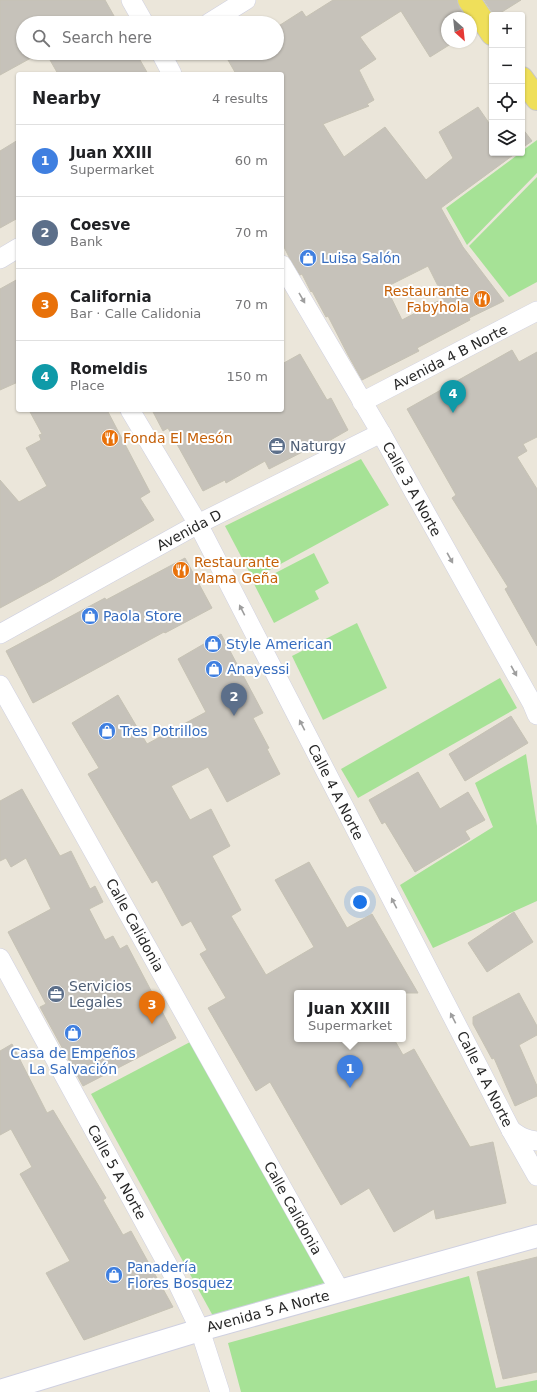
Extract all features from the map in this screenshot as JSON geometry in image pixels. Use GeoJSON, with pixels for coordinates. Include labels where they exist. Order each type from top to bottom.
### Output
{"type":"FeatureCollection","features":[{"type":"Feature","properties":{"kind":"main road"},"geometry":{"type":"LineString","coordinates":[[469,0],[489,30]]}},
{"type":"Feature","properties":{"kind":"main road"},"geometry":{"type":"LineString","coordinates":[[525,82],[537,100]]}},
{"type":"Feature","properties":{"kind":"main road","name":"Avenida 5 A Norte"},"geometry":{"type":"LineString","coordinates":[[11,1390],[200,1330],[537,1236]]}},
{"type":"Feature","properties":{"kind":"street"},"geometry":{"type":"LineString","coordinates":[[131,0],[140,16]]}},
{"type":"Feature","properties":{"kind":"street"},"geometry":{"type":"LineString","coordinates":[[220,16],[246,0]]}},
{"type":"Feature","properties":{"kind":"street"},"geometry":{"type":"LineString","coordinates":[[165,60],[171,72]]}},
{"type":"Feature","properties":{"kind":"street"},"geometry":{"type":"LineString","coordinates":[[0,259],[16,249]]}},
{"type":"Feature","properties":{"kind":"street","name":"Calle 3 A Norte"},"geometry":{"type":"LineString","coordinates":[[284,268],[381,433],[528,696],[537,715]]}},
{"type":"Feature","properties":{"kind":"street","name":"Avenida 4 B Norte"},"geometry":{"type":"LineString","coordinates":[[362,402],[537,312]]}},
{"type":"Feature","properties":{"kind":"street","name":"Calle 4 A Norte"},"geometry":{"type":"LineString","coordinates":[[131,412],[198,524],[511,1130],[537,1176]]}},
{"type":"Feature","properties":{"kind":"street","name":"Avenida D"},"geometry":{"type":"LineString","coordinates":[[0,634],[198,524],[381,433]]}},
{"type":"Feature","properties":{"kind":"street","name":"Calle Calidonia"},"geometry":{"type":"LineString","coordinates":[[0,685],[340,1291]]}},
{"type":"Feature","properties":{"kind":"street","name":"Calle 5 A Norte"},"geometry":{"type":"LineString","coordinates":[[0,958],[173,1276],[200,1330],[220,1392]]}},
{"type":"Feature","properties":{"kind":"street"},"geometry":{"type":"LineString","coordinates":[[511,1130],[519,1137],[537,1141]]}},
{"type":"Feature","properties":{"kind":"green space"},"geometry":{"type":"Polygon","coordinates":[[[537,140],[537,173],[467,245],[446,208],[516,156],[525,156],[525,149],[537,140]]]}},
{"type":"Feature","properties":{"kind":"green space"},"geometry":{"type":"Polygon","coordinates":[[[537,177],[537,282],[509,297],[469,246],[537,177]]]}},
{"type":"Feature","properties":{"kind":"green space"},"geometry":{"type":"Polygon","coordinates":[[[361,459],[389,505],[253,579],[225,526],[361,459]]]}},
{"type":"Feature","properties":{"kind":"green space"},"geometry":{"type":"Polygon","coordinates":[[[314,553],[329,583],[315,591],[319,599],[274,623],[254,584],[314,553]]]}},
{"type":"Feature","properties":{"kind":"green space"},"geometry":{"type":"Polygon","coordinates":[[[357,623],[387,688],[323,720],[292,656],[357,623]]]}},
{"type":"Feature","properties":{"kind":"green space"},"geometry":{"type":"Polygon","coordinates":[[[500,678],[517,708],[358,798],[341,769],[500,678]]]}},
{"type":"Feature","properties":{"kind":"green space"},"geometry":{"type":"Polygon","coordinates":[[[526,754],[537,826],[537,901],[433,948],[400,885],[493,827],[475,783],[526,754]]]}},
{"type":"Feature","properties":{"kind":"green space"},"geometry":{"type":"Polygon","coordinates":[[[192,1041],[328,1282],[213,1316],[91,1094],[192,1041]]]}},
{"type":"Feature","properties":{"kind":"green space"},"geometry":{"type":"Polygon","coordinates":[[[469,1276],[496,1388],[537,1380],[537,1392],[241,1392],[228,1343],[469,1276]]]}},
{"type":"Feature","properties":{"kind":"building"},"geometry":{"type":"Polygon","coordinates":[[[0,0],[105,0],[114,16],[16,16],[16,60],[27,60],[0,75],[0,0]]]}},
{"type":"Feature","properties":{"kind":"building"},"geometry":{"type":"Polygon","coordinates":[[[333,0],[457,0],[462,12],[441,12],[441,48],[444,48],[430,57],[401,11],[360,37],[376,59],[359,70],[374,100],[367,104],[369,106],[323,124],[344,157],[385,127],[426,180],[453,158],[439,132],[478,107],[489,123],[489,156],[512,156],[441,208],[463,247],[504,301],[469,318],[470,320],[417,348],[419,351],[362,380],[328,316],[326,317],[302,274],[300,275],[284,247],[284,72],[235,72],[228,60],[284,60],[284,23],[302,11],[306,17],[333,0]],[[428,266],[386,287],[402,320],[444,298],[428,266]]]}},
{"type":"Feature","properties":{"kind":"building"},"geometry":{"type":"Polygon","coordinates":[[[484,0],[521,0],[502,12],[492,12],[484,0]]]}},
{"type":"Feature","properties":{"kind":"building"},"geometry":{"type":"Polygon","coordinates":[[[50,60],[140,60],[147,72],[57,72],[50,60]]]}},
{"type":"Feature","properties":{"kind":"building"},"geometry":{"type":"Polygon","coordinates":[[[525,132],[532,141],[525,146],[525,132]]]}},
{"type":"Feature","properties":{"kind":"building"},"geometry":{"type":"Polygon","coordinates":[[[16,141],[16,219],[0,228],[0,151],[16,141]]]}},
{"type":"Feature","properties":{"kind":"building"},"geometry":{"type":"Polygon","coordinates":[[[16,280],[16,383],[0,390],[0,289],[16,280]]]}},
{"type":"Feature","properties":{"kind":"building"},"geometry":{"type":"Polygon","coordinates":[[[512,350],[519,362],[537,352],[537,437],[523,444],[527,451],[517,457],[537,489],[537,646],[505,589],[508,587],[452,498],[456,495],[407,409],[512,350]]]}},
{"type":"Feature","properties":{"kind":"building"},"geometry":{"type":"Polygon","coordinates":[[[300,354],[327,400],[331,398],[348,430],[320,446],[318,444],[269,469],[265,461],[226,483],[225,480],[203,491],[168,428],[163,431],[153,412],[284,412],[284,363],[300,354]]]}},
{"type":"Feature","properties":{"kind":"building"},"geometry":{"type":"Polygon","coordinates":[[[30,412],[108,412],[150,492],[140,498],[154,520],[50,581],[0,608],[0,480],[19,502],[47,486],[26,448],[41,440],[39,435],[42,434],[30,412]]]}},
{"type":"Feature","properties":{"kind":"building"},"geometry":{"type":"Polygon","coordinates":[[[185,558],[212,608],[165,633],[164,632],[33,703],[6,651],[105,598],[106,600],[185,558]]]}},
{"type":"Feature","properties":{"kind":"building"},"geometry":{"type":"Polygon","coordinates":[[[221,634],[263,713],[253,718],[269,748],[267,749],[280,774],[227,802],[208,767],[171,786],[190,820],[211,809],[230,846],[212,856],[241,910],[231,916],[266,975],[314,947],[275,880],[309,862],[347,928],[372,914],[418,993],[406,993],[406,990],[294,990],[294,1042],[396,1042],[403,1055],[414,1049],[470,1147],[493,1142],[506,1203],[436,1219],[434,1209],[394,1232],[369,1188],[341,1205],[270,1082],[256,1091],[208,1008],[226,998],[200,954],[207,950],[191,921],[182,926],[157,880],[152,883],[88,774],[99,768],[72,723],[118,695],[147,744],[206,712],[178,659],[221,634]]]}},
{"type":"Feature","properties":{"kind":"building"},"geometry":{"type":"Polygon","coordinates":[[[511,716],[528,743],[465,781],[449,754],[511,716]]]}},
{"type":"Feature","properties":{"kind":"building"},"geometry":{"type":"Polygon","coordinates":[[[418,772],[440,809],[468,792],[485,820],[465,831],[470,839],[415,872],[385,822],[382,824],[369,800],[418,772]]]}},
{"type":"Feature","properties":{"kind":"building"},"geometry":{"type":"Polygon","coordinates":[[[22,789],[60,856],[71,851],[90,889],[95,886],[103,902],[89,909],[105,940],[113,936],[120,949],[127,945],[176,1038],[83,1086],[40,1007],[46,1004],[8,932],[51,909],[26,858],[11,867],[6,858],[0,861],[0,801],[22,789]]]}},
{"type":"Feature","properties":{"kind":"building"},"geometry":{"type":"Polygon","coordinates":[[[514,912],[533,942],[487,972],[468,943],[514,912]]]}},
{"type":"Feature","properties":{"kind":"building"},"geometry":{"type":"Polygon","coordinates":[[[519,993],[537,1026],[537,1035],[519,1045],[537,1086],[537,1096],[515,1106],[494,1058],[492,1059],[473,1024],[473,1017],[519,993]]]}},
{"type":"Feature","properties":{"kind":"building"},"geometry":{"type":"Polygon","coordinates":[[[12,1044],[47,1113],[53,1110],[106,1198],[103,1200],[123,1235],[131,1231],[173,1307],[84,1340],[46,1273],[70,1261],[20,1174],[32,1167],[11,1129],[0,1135],[0,1051],[12,1044]]]}},
{"type":"Feature","properties":{"kind":"building"},"geometry":{"type":"Polygon","coordinates":[[[537,1257],[537,1372],[503,1379],[477,1272],[537,1257]]]}},
{"type":"Feature","properties":{"kind":"place","name":"Luisa Salón"},"geometry":{"type":"Point","coordinates":[308,258]}},
{"type":"Feature","properties":{"kind":"place","name":"Restaurante Fabyhola"},"geometry":{"type":"Point","coordinates":[482,299]}},
{"type":"Feature","properties":{"kind":"place","name":"Romeldis"},"geometry":{"type":"Point","coordinates":[453,413]}},
{"type":"Feature","properties":{"kind":"place","name":"Fonda El Mesón"},"geometry":{"type":"Point","coordinates":[110,438]}},
{"type":"Feature","properties":{"kind":"place","name":"Naturgy"},"geometry":{"type":"Point","coordinates":[277,446]}},
{"type":"Feature","properties":{"kind":"place","name":"Restaurante Mama Geña"},"geometry":{"type":"Point","coordinates":[181,570]}},
{"type":"Feature","properties":{"kind":"place","name":"Paola Store"},"geometry":{"type":"Point","coordinates":[90,616]}},
{"type":"Feature","properties":{"kind":"place","name":"Style American"},"geometry":{"type":"Point","coordinates":[213,644]}},
{"type":"Feature","properties":{"kind":"place","name":"Anayessi"},"geometry":{"type":"Point","coordinates":[214,669]}},
{"type":"Feature","properties":{"kind":"place","name":"Coesve"},"geometry":{"type":"Point","coordinates":[234,716]}},
{"type":"Feature","properties":{"kind":"place","name":"Tres Potrillos"},"geometry":{"type":"Point","coordinates":[107,731]}},
{"type":"Feature","properties":{"kind":"place","name":"Servicios Legales"},"geometry":{"type":"Point","coordinates":[56,994]}},
{"type":"Feature","properties":{"kind":"place","name":"California"},"geometry":{"type":"Point","coordinates":[152,1024]}},
{"type":"Feature","properties":{"kind":"place","name":"Casa de Empeños La Salvación"},"geometry":{"type":"Point","coordinates":[73,1033]}},
{"type":"Feature","properties":{"kind":"place","name":"Juan XXIII"},"geometry":{"type":"Point","coordinates":[350,1088]}},
{"type":"Feature","properties":{"kind":"place","name":"Panadería Flores Bosquez"},"geometry":{"type":"Point","coordinates":[114,1275]}}]}
